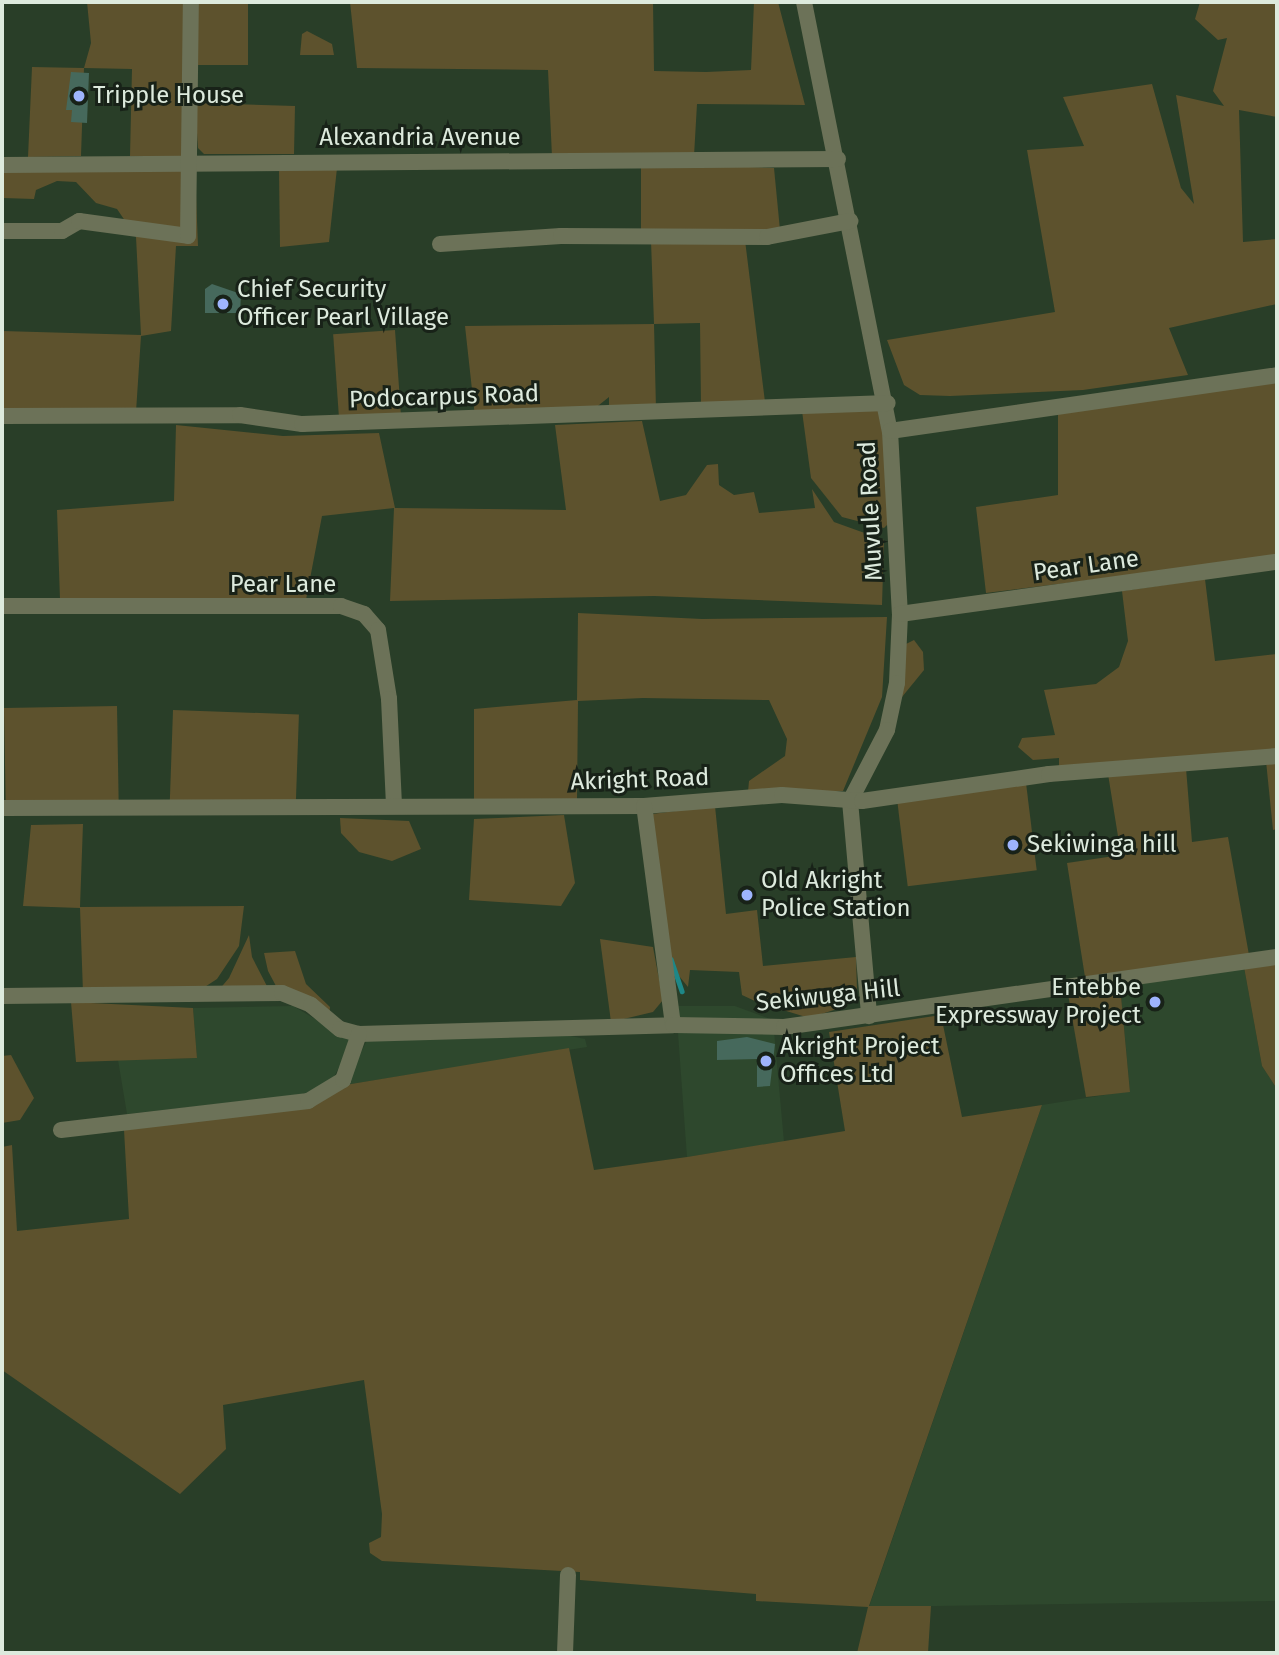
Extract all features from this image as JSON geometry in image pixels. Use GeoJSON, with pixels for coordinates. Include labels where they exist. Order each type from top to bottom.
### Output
{"type":"FeatureCollection","features":[{"type":"Feature","properties":{"kind":"street"},"geometry":{"type":"LineString","coordinates":[[2,231],[62,231],[82,221],[188,236],[191,2]]}},
{"type":"Feature","properties":{"kind":"street","name":"Muvule Road"},"geometry":{"type":"LineString","coordinates":[[804,2],[888,402],[890,431],[900,614],[894,710],[872,766],[850,801]]}},
{"type":"Feature","properties":{"kind":"street","name":"Alexandria Avenue"},"geometry":{"type":"LineString","coordinates":[[2,165],[838,159]]}},
{"type":"Feature","properties":{"kind":"street"},"geometry":{"type":"LineString","coordinates":[[440,244],[561,236],[767,237],[850,221]]}},
{"type":"Feature","properties":{"kind":"street"},"geometry":{"type":"LineString","coordinates":[[890,431],[1277,375]]}},
{"type":"Feature","properties":{"kind":"street","name":"Podocarpus Road"},"geometry":{"type":"LineString","coordinates":[[2,416],[240,415],[302,424],[888,402]]}},
{"type":"Feature","properties":{"kind":"street","name":"Pear Lane"},"geometry":{"type":"LineString","coordinates":[[900,614],[1277,562]]}},
{"type":"Feature","properties":{"kind":"street","name":"Pear Lane"},"geometry":{"type":"LineString","coordinates":[[2,606],[341,606],[364,614],[377,630],[389,699],[394,806]]}},
{"type":"Feature","properties":{"kind":"street","name":"Akright Road"},"geometry":{"type":"LineString","coordinates":[[2,808],[644,806],[782,795],[850,801],[1049,774],[1277,755]]}},
{"type":"Feature","properties":{"kind":"street"},"geometry":{"type":"LineString","coordinates":[[850,801],[869,1016]]}},
{"type":"Feature","properties":{"kind":"street"},"geometry":{"type":"LineString","coordinates":[[644,806],[673,1025]]}},
{"type":"Feature","properties":{"kind":"street","name":"Sekiwuga Hill"},"geometry":{"type":"LineString","coordinates":[[359,1034],[673,1025],[765,1028],[869,1016],[1277,957]]}},
{"type":"Feature","properties":{"kind":"street"},"geometry":{"type":"LineString","coordinates":[[2,996],[282,993],[311,1005],[340,1029],[359,1034],[343,1080],[308,1101],[61,1130]]}},
{"type":"Feature","properties":{"kind":"street"},"geometry":{"type":"LineString","coordinates":[[565,1653],[568,1575]]}},
{"type":"Feature","properties":{"kind":"shaded area"},"geometry":{"type":"Polygon","coordinates":[[[87,2],[185,2],[182,156],[130,156],[132,69],[84,68],[91,43],[87,2]]]}},
{"type":"Feature","properties":{"kind":"shaded area"},"geometry":{"type":"Polygon","coordinates":[[[193,2],[248,2],[248,65],[193,65],[193,2]]]}},
{"type":"Feature","properties":{"kind":"shaded area"},"geometry":{"type":"Polygon","coordinates":[[[350,2],[653,2],[654,71],[706,72],[751,70],[754,2],[778,2],[805,105],[697,104],[694,156],[552,157],[548,70],[357,68],[350,2]]]}},
{"type":"Feature","properties":{"kind":"shaded area"},"geometry":{"type":"Polygon","coordinates":[[[1200,2],[1277,2],[1277,117],[1239,110],[1243,242],[1277,239],[1277,304],[1169,328],[1188,375],[1083,390],[950,396],[920,395],[904,385],[887,340],[1055,312],[1027,150],[1084,146],[1063,97],[1152,84],[1181,188],[1194,204],[1176,95],[1224,106],[1213,91],[1227,38],[1218,40],[1195,19],[1200,2]]]}},
{"type":"Feature","properties":{"kind":"shaded area"},"geometry":{"type":"Polygon","coordinates":[[[307,31],[332,44],[334,55],[300,55],[302,34],[307,31]]]}},
{"type":"Feature","properties":{"kind":"shaded area"},"geometry":{"type":"Polygon","coordinates":[[[32,67],[84,68],[81,156],[28,157],[32,67]]]}},
{"type":"Feature","properties":{"kind":"shaded area"},"geometry":{"type":"Polygon","coordinates":[[[195,103],[295,106],[294,154],[204,154],[198,148],[195,103]]]}},
{"type":"Feature","properties":{"kind":"shaded area"},"geometry":{"type":"Polygon","coordinates":[[[695,165],[774,168],[780,230],[641,234],[641,168],[695,165]]]}},
{"type":"Feature","properties":{"kind":"shaded area"},"geometry":{"type":"Polygon","coordinates":[[[279,168],[337,168],[329,242],[280,247],[279,168]]]}},
{"type":"Feature","properties":{"kind":"shaded area"},"geometry":{"type":"Polygon","coordinates":[[[195,169],[198,246],[176,246],[171,331],[141,336],[136,412],[2,416],[2,331],[141,335],[136,237],[117,209],[96,203],[76,182],[57,181],[36,190],[34,199],[3,198],[2,170],[195,169]]]}},
{"type":"Feature","properties":{"kind":"shaded area"},"geometry":{"type":"Polygon","coordinates":[[[745,240],[765,402],[701,407],[700,323],[654,324],[651,241],[745,240]]]}},
{"type":"Feature","properties":{"kind":"shaded area"},"geometry":{"type":"Polygon","coordinates":[[[654,324],[656,409],[609,409],[609,397],[594,409],[475,417],[465,326],[654,324]]]}},
{"type":"Feature","properties":{"kind":"shaded area"},"geometry":{"type":"Polygon","coordinates":[[[395,330],[401,422],[340,426],[333,334],[395,330]]]}},
{"type":"Feature","properties":{"kind":"shaded area"},"geometry":{"type":"Polygon","coordinates":[[[1277,383],[1277,557],[986,593],[976,507],[1058,495],[1058,406],[1277,383]]]}},
{"type":"Feature","properties":{"kind":"shaded area"},"geometry":{"type":"Polygon","coordinates":[[[888,408],[888,524],[884,528],[842,517],[811,478],[802,411],[888,408]]]}},
{"type":"Feature","properties":{"kind":"shaded area"},"geometry":{"type":"Polygon","coordinates":[[[642,421],[660,501],[686,495],[707,465],[718,464],[719,485],[734,495],[754,492],[759,513],[815,508],[812,489],[834,522],[884,540],[882,605],[654,596],[390,601],[394,508],[322,516],[305,605],[60,600],[57,510],[174,501],[176,425],[283,436],[379,433],[395,508],[566,510],[555,425],[642,421]]]}},
{"type":"Feature","properties":{"kind":"shaded area"},"geometry":{"type":"Polygon","coordinates":[[[1205,579],[1215,661],[1277,654],[1277,752],[1059,769],[1059,758],[1033,760],[1018,747],[1022,738],[1055,735],[1044,690],[1096,684],[1119,667],[1128,641],[1122,591],[1205,579]]]}},
{"type":"Feature","properties":{"kind":"shaded area"},"geometry":{"type":"Polygon","coordinates":[[[578,613],[702,619],[887,617],[882,697],[843,791],[748,792],[749,781],[785,756],[787,739],[769,700],[643,698],[578,701],[577,801],[474,801],[474,709],[577,700],[578,613]]]}},
{"type":"Feature","properties":{"kind":"shaded area"},"geometry":{"type":"Polygon","coordinates":[[[914,640],[923,652],[924,670],[902,697],[904,645],[914,640]]]}},
{"type":"Feature","properties":{"kind":"shaded area"},"geometry":{"type":"Polygon","coordinates":[[[117,706],[119,804],[6,806],[4,708],[117,706]]]}},
{"type":"Feature","properties":{"kind":"shaded area"},"geometry":{"type":"Polygon","coordinates":[[[173,710],[299,714],[296,806],[170,802],[173,710]]]}},
{"type":"Feature","properties":{"kind":"shaded area"},"geometry":{"type":"Polygon","coordinates":[[[1277,760],[1277,829],[1273,830],[1266,761],[1277,760]]]}},
{"type":"Feature","properties":{"kind":"shaded area"},"geometry":{"type":"Polygon","coordinates":[[[1186,768],[1192,842],[1228,837],[1249,955],[1085,977],[1067,863],[1121,855],[1108,774],[1186,768]]]}},
{"type":"Feature","properties":{"kind":"shaded area"},"geometry":{"type":"Polygon","coordinates":[[[1026,783],[1037,870],[908,886],[897,799],[1026,783]]]}},
{"type":"Feature","properties":{"kind":"shaded area"},"geometry":{"type":"Polygon","coordinates":[[[715,806],[726,914],[757,910],[763,966],[856,957],[857,990],[837,1009],[809,1018],[757,1002],[742,995],[739,972],[690,970],[688,987],[670,965],[652,814],[715,806]]]}},
{"type":"Feature","properties":{"kind":"shaded area"},"geometry":{"type":"Polygon","coordinates":[[[564,815],[575,883],[561,906],[469,900],[474,819],[564,815]]]}},
{"type":"Feature","properties":{"kind":"shaded area"},"geometry":{"type":"Polygon","coordinates":[[[340,818],[409,821],[421,849],[392,861],[359,852],[341,833],[340,818]]]}},
{"type":"Feature","properties":{"kind":"shaded area"},"geometry":{"type":"Polygon","coordinates":[[[83,824],[80,907],[244,906],[239,946],[217,979],[191,996],[83,993],[80,908],[23,906],[31,825],[83,824]]]}},
{"type":"Feature","properties":{"kind":"shaded area"},"geometry":{"type":"Polygon","coordinates":[[[249,935],[252,957],[270,992],[212,998],[229,978],[249,935]]]}},
{"type":"Feature","properties":{"kind":"shaded area"},"geometry":{"type":"Polygon","coordinates":[[[600,939],[653,947],[663,1000],[653,1012],[611,1022],[600,939]]]}},
{"type":"Feature","properties":{"kind":"shaded area"},"geometry":{"type":"Polygon","coordinates":[[[295,951],[306,984],[330,1007],[329,1020],[276,986],[268,971],[264,953],[295,951]]]}},
{"type":"Feature","properties":{"kind":"shaded area"},"geometry":{"type":"Polygon","coordinates":[[[1277,962],[1277,1089],[1262,1066],[1244,967],[1277,962]]]}},
{"type":"Feature","properties":{"kind":"shaded area"},"geometry":{"type":"Polygon","coordinates":[[[1244,967],[1262,1066],[1277,1089],[1277,1601],[869,1607],[1042,1105],[1130,1091],[1120,985],[1244,967]]]}},
{"type":"Feature","properties":{"kind":"shaded area"},"geometry":{"type":"Polygon","coordinates":[[[1120,985],[1130,1092],[1086,1097],[1068,994],[1120,985]]]}},
{"type":"Feature","properties":{"kind":"shaded area"},"geometry":{"type":"Polygon","coordinates":[[[71,1002],[193,1008],[197,1058],[76,1062],[71,1002]]]}},
{"type":"Feature","properties":{"kind":"shaded area"},"geometry":{"type":"Polygon","coordinates":[[[293,1006],[353,1041],[330,1084],[300,1095],[127,1114],[118,1060],[197,1058],[193,1008],[293,1006]]]}},
{"type":"Feature","properties":{"kind":"shaded area"},"geometry":{"type":"Polygon","coordinates":[[[676,1006],[735,1006],[773,1020],[784,1142],[687,1157],[676,1006]]]}},
{"type":"Feature","properties":{"kind":"shaded area"},"geometry":{"type":"Polygon","coordinates":[[[941,1015],[962,1117],[1042,1105],[869,1606],[931,1606],[928,1653],[857,1653],[868,1607],[756,1601],[756,1594],[580,1580],[580,1572],[382,1561],[370,1553],[369,1543],[381,1537],[382,1514],[364,1380],[223,1405],[226,1449],[180,1494],[2,1370],[2,1147],[12,1145],[17,1231],[129,1219],[124,1130],[312,1107],[345,1085],[569,1048],[594,1170],[687,1157],[845,1131],[829,1032],[941,1015]]]}},
{"type":"Feature","properties":{"kind":"shaded area"},"geometry":{"type":"Polygon","coordinates":[[[571,1036],[585,1039],[587,1047],[345,1085],[368,1038],[571,1036]]]}},
{"type":"Feature","properties":{"kind":"shaded area"},"geometry":{"type":"Polygon","coordinates":[[[11,1055],[34,1098],[20,1120],[2,1123],[2,1056],[11,1055]]]}},
{"type":"Feature","properties":{"kind":"building","name":"Tripple House"},"geometry":{"type":"Polygon","coordinates":[[[71,72],[89,73],[87,123],[71,122],[72,110],[66,110],[71,72]]]}},
{"type":"Feature","properties":{"kind":"building","name":"Chief Security Officer Pearl Village"},"geometry":{"type":"Polygon","coordinates":[[[212,284],[241,294],[240,313],[205,313],[205,289],[212,284]]]}},
{"type":"Feature","properties":{"kind":"building","name":"Akright Project Offices Ltd"},"geometry":{"type":"Polygon","coordinates":[[[747,1037],[775,1044],[770,1086],[757,1087],[757,1059],[717,1060],[717,1041],[747,1037]]]}},
{"type":"Feature","properties":{"kind":"waterway"},"geometry":{"type":"LineString","coordinates":[[671,959],[682,991]]}},
{"type":"Feature","properties":{"kind":"place","name":"Tripple House"},"geometry":{"type":"Point","coordinates":[79,96]}},
{"type":"Feature","properties":{"kind":"place","name":"Chief Security Officer Pearl Village"},"geometry":{"type":"Point","coordinates":[223,304]}},
{"type":"Feature","properties":{"kind":"place","name":"Sekiwinga hill"},"geometry":{"type":"Point","coordinates":[1013,845]}},
{"type":"Feature","properties":{"kind":"place","name":"Old Akright Police Station"},"geometry":{"type":"Point","coordinates":[747,895]}},
{"type":"Feature","properties":{"kind":"place","name":"Entebbe Expressway Project"},"geometry":{"type":"Point","coordinates":[1155,1002]}},
{"type":"Feature","properties":{"kind":"place","name":"Akright Project Offices Ltd"},"geometry":{"type":"Point","coordinates":[766,1061]}}]}
